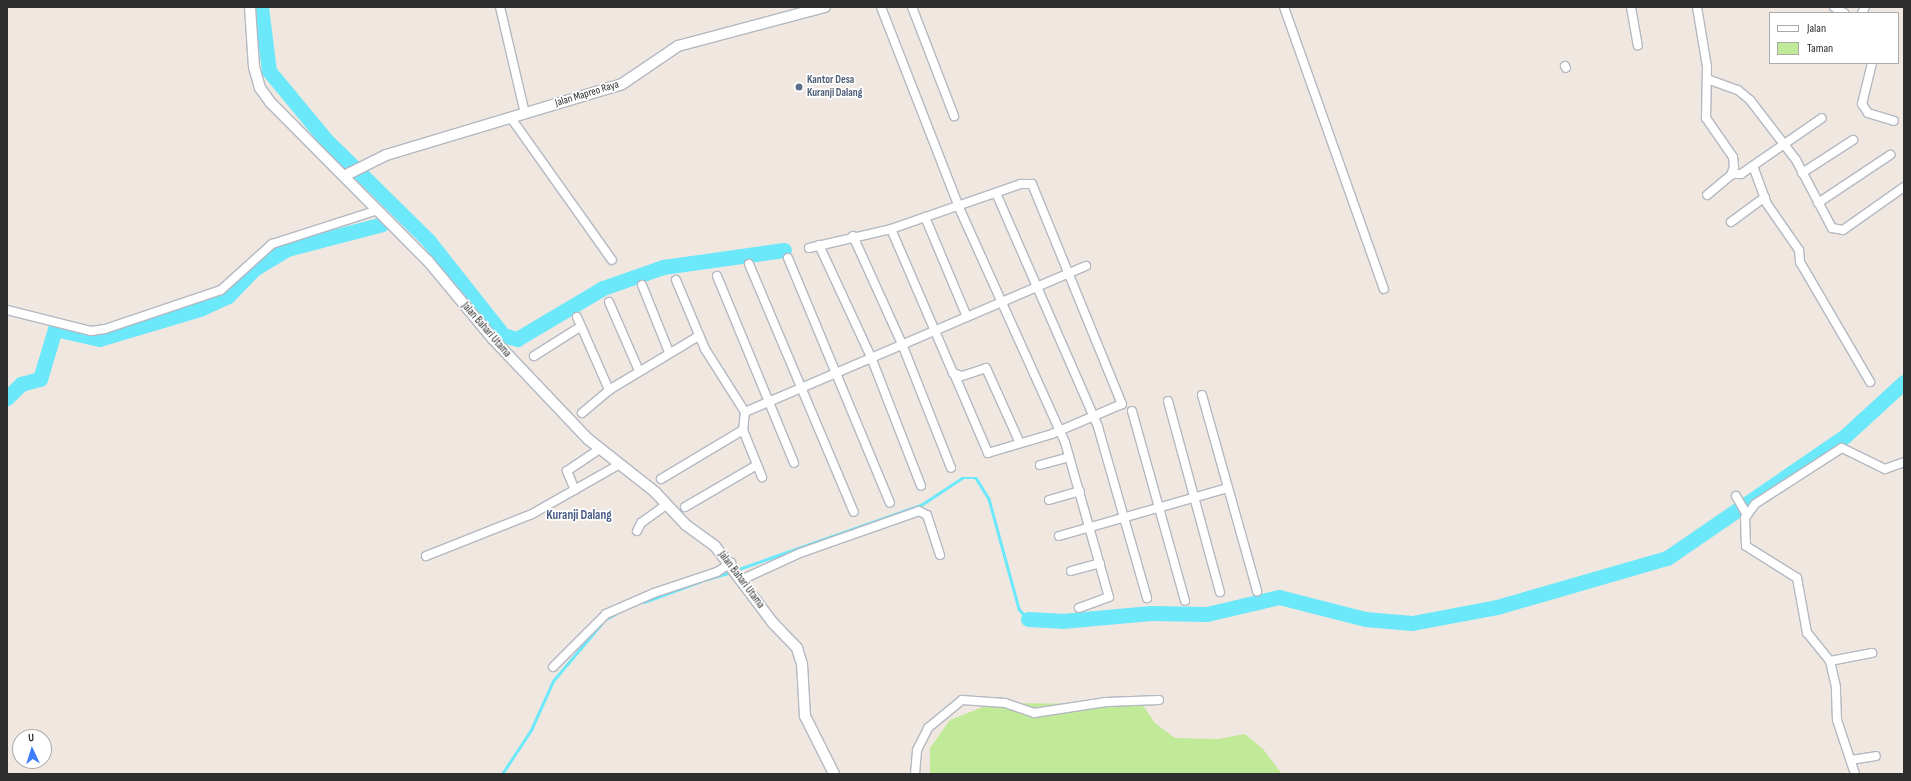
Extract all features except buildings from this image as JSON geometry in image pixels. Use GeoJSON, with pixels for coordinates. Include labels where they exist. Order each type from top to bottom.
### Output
{"type":"FeatureCollection","features":[{"type":"Feature","properties":{"kind":"street","name":"Jalan Bahari Utama"},"geometry":{"type":"LineString","coordinates":[[250,7],[254,67],[260,88],[344,176],[375,211],[428,261],[493,339],[600,449],[667,504],[736,570],[773,623],[800,651],[805,716],[834,774]]}},
{"type":"Feature","properties":{"kind":"street"},"geometry":{"type":"LineString","coordinates":[[500,7],[526,114]]}},
{"type":"Feature","properties":{"kind":"street","name":"Jalan Mapreo Raya"},"geometry":{"type":"LineString","coordinates":[[344,176],[386,155],[622,84],[678,46],[825,7]]}},
{"type":"Feature","properties":{"kind":"street"},"geometry":{"type":"LineString","coordinates":[[881,7],[959,206],[1069,457],[1080,491],[1109,597],[1079,608]]}},
{"type":"Feature","properties":{"kind":"street"},"geometry":{"type":"LineString","coordinates":[[912,7],[954,116]]}},
{"type":"Feature","properties":{"kind":"street"},"geometry":{"type":"LineString","coordinates":[[1284,7],[1384,290]]}},
{"type":"Feature","properties":{"kind":"street"},"geometry":{"type":"LineString","coordinates":[[1631,7],[1638,45]]}},
{"type":"Feature","properties":{"kind":"street"},"geometry":{"type":"LineString","coordinates":[[1697,7],[1707,79],[1706,118],[1733,157],[1732,174]]}},
{"type":"Feature","properties":{"kind":"street"},"geometry":{"type":"LineString","coordinates":[[1872,64],[1862,104],[1868,114],[1894,121]]}},
{"type":"Feature","properties":{"kind":"street"},"geometry":{"type":"LineString","coordinates":[[1707,79],[1738,90],[1750,100],[1802,173],[1832,228],[1842,230],[1904,187]]}},
{"type":"Feature","properties":{"kind":"street"},"geometry":{"type":"LineString","coordinates":[[511,118],[612,260]]}},
{"type":"Feature","properties":{"kind":"street"},"geometry":{"type":"LineString","coordinates":[[1707,195],[1732,174],[1741,174],[1822,118]]}},
{"type":"Feature","properties":{"kind":"street"},"geometry":{"type":"LineString","coordinates":[[1802,173],[1853,140]]}},
{"type":"Feature","properties":{"kind":"street"},"geometry":{"type":"LineString","coordinates":[[1818,202],[1890,155]]}},
{"type":"Feature","properties":{"kind":"street"},"geometry":{"type":"LineString","coordinates":[[1753,166],[1764,197],[1799,250],[1800,262],[1870,382]]}},
{"type":"Feature","properties":{"kind":"street"},"geometry":{"type":"LineString","coordinates":[[809,248],[853,236],[891,228],[996,193],[1032,184],[1123,402],[1122,406],[1057,432],[1019,441],[988,453],[891,228]]}},
{"type":"Feature","properties":{"kind":"street"},"geometry":{"type":"LineString","coordinates":[[996,193],[1034,287],[1092,418],[1124,516],[1147,598]]}},
{"type":"Feature","properties":{"kind":"street"},"geometry":{"type":"LineString","coordinates":[[1732,222],[1764,197]]}},
{"type":"Feature","properties":{"kind":"street"},"geometry":{"type":"LineString","coordinates":[[7,310],[87,330],[106,329],[221,290],[272,244],[375,211]]}},
{"type":"Feature","properties":{"kind":"street"},"geometry":{"type":"LineString","coordinates":[[925,217],[967,317]]}},
{"type":"Feature","properties":{"kind":"street"},"geometry":{"type":"LineString","coordinates":[[853,236],[902,344],[951,468]]}},
{"type":"Feature","properties":{"kind":"street"},"geometry":{"type":"LineString","coordinates":[[820,245],[871,357],[921,486]]}},
{"type":"Feature","properties":{"kind":"street"},"geometry":{"type":"LineString","coordinates":[[788,258],[834,373],[890,503]]}},
{"type":"Feature","properties":{"kind":"street"},"geometry":{"type":"LineString","coordinates":[[750,264],[854,512]]}},
{"type":"Feature","properties":{"kind":"street"},"geometry":{"type":"LineString","coordinates":[[745,412],[1001,301],[1086,266]]}},
{"type":"Feature","properties":{"kind":"street"},"geometry":{"type":"LineString","coordinates":[[717,276],[794,463]]}},
{"type":"Feature","properties":{"kind":"street"},"geometry":{"type":"LineString","coordinates":[[676,280],[699,336],[745,412],[743,430],[762,478]]}},
{"type":"Feature","properties":{"kind":"street"},"geometry":{"type":"LineString","coordinates":[[642,285],[669,352]]}},
{"type":"Feature","properties":{"kind":"street"},"geometry":{"type":"LineString","coordinates":[[609,302],[640,371]]}},
{"type":"Feature","properties":{"kind":"street"},"geometry":{"type":"LineString","coordinates":[[578,317],[580,327],[609,390]]}},
{"type":"Feature","properties":{"kind":"street"},"geometry":{"type":"LineString","coordinates":[[534,356],[580,327]]}},
{"type":"Feature","properties":{"kind":"street"},"geometry":{"type":"LineString","coordinates":[[582,413],[609,390],[669,352],[699,336]]}},
{"type":"Feature","properties":{"kind":"street"},"geometry":{"type":"LineString","coordinates":[[955,376],[986,368],[1019,441]]}},
{"type":"Feature","properties":{"kind":"street"},"geometry":{"type":"LineString","coordinates":[[1202,395],[1257,591]]}},
{"type":"Feature","properties":{"kind":"street"},"geometry":{"type":"LineString","coordinates":[[1168,401],[1220,592]]}},
{"type":"Feature","properties":{"kind":"street"},"geometry":{"type":"LineString","coordinates":[[1132,411],[1185,601]]}},
{"type":"Feature","properties":{"kind":"street"},"geometry":{"type":"LineString","coordinates":[[661,479],[743,430]]}},
{"type":"Feature","properties":{"kind":"street"},"geometry":{"type":"LineString","coordinates":[[1745,512],[1842,448],[1882,468],[1904,462]]}},
{"type":"Feature","properties":{"kind":"street"},"geometry":{"type":"LineString","coordinates":[[575,490],[567,471],[600,449]]}},
{"type":"Feature","properties":{"kind":"street"},"geometry":{"type":"LineString","coordinates":[[1040,465],[1069,457]]}},
{"type":"Feature","properties":{"kind":"street"},"geometry":{"type":"LineString","coordinates":[[426,556],[532,514],[620,464]]}},
{"type":"Feature","properties":{"kind":"street"},"geometry":{"type":"LineString","coordinates":[[685,507],[757,465]]}},
{"type":"Feature","properties":{"kind":"street"},"geometry":{"type":"LineString","coordinates":[[1060,536],[1158,506],[1227,488]]}},
{"type":"Feature","properties":{"kind":"street"},"geometry":{"type":"LineString","coordinates":[[1050,500],[1080,491]]}},
{"type":"Feature","properties":{"kind":"street"},"geometry":{"type":"LineString","coordinates":[[1736,496],[1745,512],[1746,546],[1795,575],[1807,632],[1830,661],[1836,687],[1837,720],[1855,774]]}},
{"type":"Feature","properties":{"kind":"street"},"geometry":{"type":"LineString","coordinates":[[637,531],[641,524],[667,504]]}},
{"type":"Feature","properties":{"kind":"street"},"geometry":{"type":"LineString","coordinates":[[553,667],[606,614],[654,593],[717,572],[736,570],[800,554],[919,511],[927,515],[940,556]]}},
{"type":"Feature","properties":{"kind":"street"},"geometry":{"type":"LineString","coordinates":[[1071,571],[1100,563]]}},
{"type":"Feature","properties":{"kind":"street"},"geometry":{"type":"LineString","coordinates":[[1830,661],[1872,653]]}},
{"type":"Feature","properties":{"kind":"street"},"geometry":{"type":"LineString","coordinates":[[915,774],[917,750],[928,728],[962,700],[1005,703],[1034,713],[1106,702],[1159,700]]}},
{"type":"Feature","properties":{"kind":"street"},"geometry":{"type":"LineString","coordinates":[[1851,760],[1876,756]]}},
{"type":"Feature","properties":{"kind":"green space"},"geometry":{"type":"Polygon","coordinates":[[[993,703],[1142,704],[1155,723],[1175,738],[1218,739],[1245,734],[1263,749],[1282,774],[930,774],[930,748],[950,720],[993,703]]]}},
{"type":"Feature","properties":{"kind":"waterway"},"geometry":{"type":"LineString","coordinates":[[261,7],[269,71],[327,141],[352,165]]}},
{"type":"Feature","properties":{"kind":"waterway"},"geometry":{"type":"LineString","coordinates":[[357,170],[428,240],[503,335],[517,339],[603,288],[663,267],[784,250]]}},
{"type":"Feature","properties":{"kind":"waterway"},"geometry":{"type":"LineString","coordinates":[[7,398],[21,384],[40,379],[55,329],[99,339],[200,309],[228,296],[254,269],[287,249],[382,224]]}},
{"type":"Feature","properties":{"kind":"waterway"},"geometry":{"type":"LineString","coordinates":[[1028,619],[1062,621],[1151,613],[1207,614],[1279,597],[1365,619],[1412,623],[1497,607],[1667,558],[1845,436],[1904,382]]}},
{"type":"Feature","properties":{"kind":"waterway"},"geometry":{"type":"LineString","coordinates":[[736,570],[921,505],[962,478],[976,478],[989,499],[1019,609],[1028,619]]}},
{"type":"Feature","properties":{"kind":"waterway"},"geometry":{"type":"LineString","coordinates":[[704,580],[732,572]]}},
{"type":"Feature","properties":{"kind":"waterway"},"geometry":{"type":"LineString","coordinates":[[644,602],[699,582]]}},
{"type":"Feature","properties":{"kind":"waterway"},"geometry":{"type":"LineString","coordinates":[[606,619],[615,614]]}},
{"type":"Feature","properties":{"kind":"waterway"},"geometry":{"type":"LineString","coordinates":[[502,774],[531,730],[553,681],[602,623]]}},
{"type":"Feature","properties":{"kind":"place","name":"Kantor Desa Kuranji Dalang"},"geometry":{"type":"Point","coordinates":[799,87]}},
{"type":"Feature","properties":{"kind":"district","name":"Kuranji Dalang"},"geometry":{"type":"Point","coordinates":[579,515]}}]}
